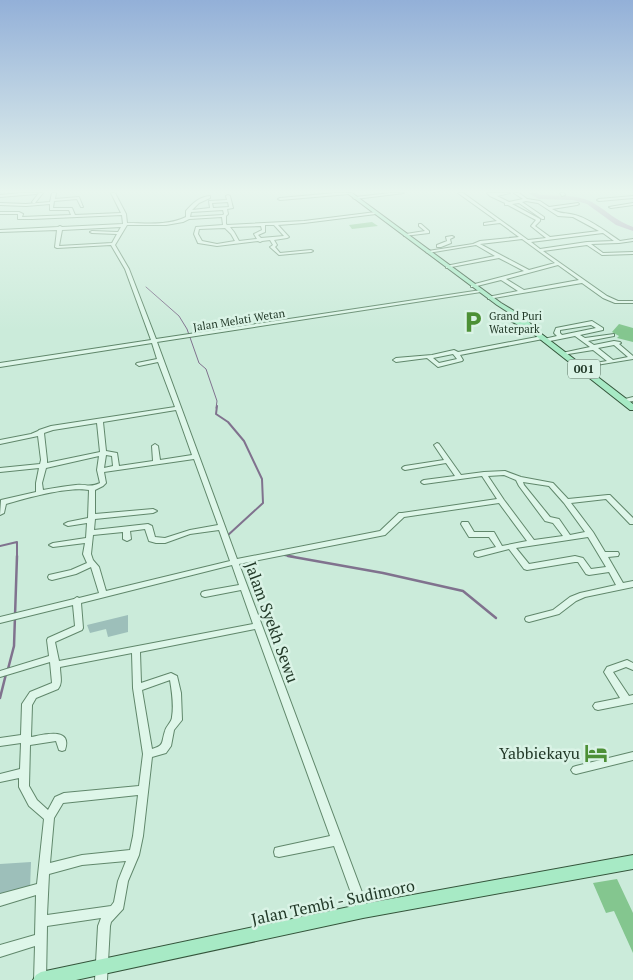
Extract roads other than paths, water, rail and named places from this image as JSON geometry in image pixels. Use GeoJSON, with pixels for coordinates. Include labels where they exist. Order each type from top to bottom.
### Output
{"type":"FeatureCollection","features":[{"type":"Feature","properties":{"kind":"main road","name":"001"},"geometry":{"type":"LineString","coordinates":[[411,239],[633,408]]}},
{"type":"Feature","properties":{"kind":"main road","name":"001"},"geometry":{"type":"LineString","coordinates":[[516,318],[533,331]]}},
{"type":"Feature","properties":{"kind":"main road","name":"Jalan Tembi - Sudimoro"},"geometry":{"type":"LineString","coordinates":[[40,980],[101,973],[363,911],[633,862]]}},
{"type":"Feature","properties":{"kind":"street"},"geometry":{"type":"LineString","coordinates":[[58,239],[57,247],[113,244],[116,239]]}},
{"type":"Feature","properties":{"kind":"street"},"geometry":{"type":"LineString","coordinates":[[198,239],[200,242],[217,245],[271,239],[275,245],[272,247],[279,254],[311,251]]}},
{"type":"Feature","properties":{"kind":"street"},"geometry":{"type":"LineString","coordinates":[[426,250],[447,243],[450,241],[449,239]]}},
{"type":"Feature","properties":{"kind":"street"},"geometry":{"type":"LineString","coordinates":[[426,250],[454,248],[482,242],[541,239]]}},
{"type":"Feature","properties":{"kind":"street"},"geometry":{"type":"LineString","coordinates":[[591,239],[596,243]]}},
{"type":"Feature","properties":{"kind":"street"},"geometry":{"type":"LineString","coordinates":[[614,239],[619,242]]}},
{"type":"Feature","properties":{"kind":"street"},"geometry":{"type":"LineString","coordinates":[[526,240],[611,300],[633,302]]}},
{"type":"Feature","properties":{"kind":"street"},"geometry":{"type":"LineString","coordinates":[[540,250],[587,243],[633,240]]}},
{"type":"Feature","properties":{"kind":"street"},"geometry":{"type":"LineString","coordinates":[[447,243],[454,248]]}},
{"type":"Feature","properties":{"kind":"street"},"geometry":{"type":"LineString","coordinates":[[587,243],[602,254],[633,253]]}},
{"type":"Feature","properties":{"kind":"street","name":"Jalam Syekh Sewu"},"geometry":{"type":"LineString","coordinates":[[113,244],[127,269],[152,342],[221,527],[236,562],[257,626],[363,911]]}},
{"type":"Feature","properties":{"kind":"street"},"geometry":{"type":"LineString","coordinates":[[477,244],[527,271]]}},
{"type":"Feature","properties":{"kind":"street"},"geometry":{"type":"LineString","coordinates":[[448,267],[500,256]]}},
{"type":"Feature","properties":{"kind":"street"},"geometry":{"type":"LineString","coordinates":[[473,286],[558,264]]}},
{"type":"Feature","properties":{"kind":"street"},"geometry":{"type":"LineString","coordinates":[[501,278],[522,291]]}},
{"type":"Feature","properties":{"kind":"street"},"geometry":{"type":"LineString","coordinates":[[490,298],[583,281]]}},
{"type":"Feature","properties":{"kind":"street","name":"Jalan Melati Wetan"},"geometry":{"type":"LineString","coordinates":[[0,365],[88,350],[192,337],[481,291]]}},
{"type":"Feature","properties":{"kind":"street"},"geometry":{"type":"LineString","coordinates":[[396,360],[454,352],[456,354],[561,337],[601,329],[592,323],[558,329],[557,333],[561,337]]}},
{"type":"Feature","properties":{"kind":"street"},"geometry":{"type":"LineString","coordinates":[[576,334],[610,361]]}},
{"type":"Feature","properties":{"kind":"street"},"geometry":{"type":"LineString","coordinates":[[585,340],[612,335]]}},
{"type":"Feature","properties":{"kind":"street"},"geometry":{"type":"LineString","coordinates":[[564,354],[616,343],[632,359],[580,367]]}},
{"type":"Feature","properties":{"kind":"street"},"geometry":{"type":"LineString","coordinates":[[430,356],[438,364],[460,360],[456,354]]}},
{"type":"Feature","properties":{"kind":"street"},"geometry":{"type":"LineString","coordinates":[[139,364],[159,360]]}},
{"type":"Feature","properties":{"kind":"street"},"geometry":{"type":"LineString","coordinates":[[623,401],[633,399]]}},
{"type":"Feature","properties":{"kind":"street"},"geometry":{"type":"LineString","coordinates":[[0,442],[33,436],[51,428],[177,408]]}},
{"type":"Feature","properties":{"kind":"street"},"geometry":{"type":"LineString","coordinates":[[92,489],[102,484],[100,470],[103,453],[100,421]]}},
{"type":"Feature","properties":{"kind":"street"},"geometry":{"type":"LineString","coordinates":[[40,493],[39,483],[44,466],[41,431]]}},
{"type":"Feature","properties":{"kind":"street"},"geometry":{"type":"LineString","coordinates":[[437,445],[459,477]]}},
{"type":"Feature","properties":{"kind":"street"},"geometry":{"type":"LineString","coordinates":[[155,446],[157,463]]}},
{"type":"Feature","properties":{"kind":"street"},"geometry":{"type":"LineString","coordinates":[[0,470],[44,466],[103,453],[115,454],[116,468]]}},
{"type":"Feature","properties":{"kind":"street"},"geometry":{"type":"LineString","coordinates":[[100,470],[195,457]]}},
{"type":"Feature","properties":{"kind":"street"},"geometry":{"type":"LineString","coordinates":[[405,468],[448,461]]}},
{"type":"Feature","properties":{"kind":"street"},"geometry":{"type":"LineString","coordinates":[[484,474],[501,501],[532,542]]}},
{"type":"Feature","properties":{"kind":"street"},"geometry":{"type":"LineString","coordinates":[[424,482],[484,474],[505,474],[551,484],[590,534],[621,586]]}},
{"type":"Feature","properties":{"kind":"street"},"geometry":{"type":"LineString","coordinates":[[520,478],[521,484],[548,519],[556,521],[568,537]]}},
{"type":"Feature","properties":{"kind":"street"},"geometry":{"type":"LineString","coordinates":[[0,513],[2,502],[40,493],[86,486],[92,489]]}},
{"type":"Feature","properties":{"kind":"street"},"geometry":{"type":"LineString","coordinates":[[92,489],[87,554],[95,567],[103,593]]}},
{"type":"Feature","properties":{"kind":"street"},"geometry":{"type":"LineString","coordinates":[[566,501],[608,497],[633,522]]}},
{"type":"Feature","properties":{"kind":"street"},"geometry":{"type":"LineString","coordinates":[[2,620],[103,593],[236,562],[382,533],[402,515],[501,501]]}},
{"type":"Feature","properties":{"kind":"street"},"geometry":{"type":"LineString","coordinates":[[68,524],[153,511]]}},
{"type":"Feature","properties":{"kind":"street"},"geometry":{"type":"LineString","coordinates":[[465,524],[472,535],[491,534],[500,548]]}},
{"type":"Feature","properties":{"kind":"street"},"geometry":{"type":"LineString","coordinates":[[53,545],[148,526],[152,539],[156,540],[172,539],[185,533],[221,527]]}},
{"type":"Feature","properties":{"kind":"street"},"geometry":{"type":"LineString","coordinates":[[126,529],[127,539]]}},
{"type":"Feature","properties":{"kind":"street"},"geometry":{"type":"LineString","coordinates":[[478,554],[532,542],[590,534]]}},
{"type":"Feature","properties":{"kind":"street"},"geometry":{"type":"LineString","coordinates":[[511,546],[528,567],[575,559],[580,560],[589,572],[611,570]]}},
{"type":"Feature","properties":{"kind":"street"},"geometry":{"type":"LineString","coordinates":[[602,556],[615,554]]}},
{"type":"Feature","properties":{"kind":"street"},"geometry":{"type":"LineString","coordinates":[[52,577],[73,572],[92,564]]}},
{"type":"Feature","properties":{"kind":"street"},"geometry":{"type":"LineString","coordinates":[[530,619],[547,616],[556,612],[574,599],[633,584]]}},
{"type":"Feature","properties":{"kind":"street"},"geometry":{"type":"LineString","coordinates":[[205,594],[243,587]]}},
{"type":"Feature","properties":{"kind":"street"},"geometry":{"type":"LineString","coordinates":[[48,817],[33,802],[25,790],[23,773],[28,700],[33,695],[57,684],[52,639],[79,628],[77,600]]}},
{"type":"Feature","properties":{"kind":"street"},"geometry":{"type":"LineString","coordinates":[[2,674],[54,662],[136,649],[257,626]]}},
{"type":"Feature","properties":{"kind":"street"},"geometry":{"type":"LineString","coordinates":[[101,973],[104,926],[107,918],[119,905],[123,881],[134,855],[148,754],[137,688],[136,649]]}},
{"type":"Feature","properties":{"kind":"street"},"geometry":{"type":"LineString","coordinates":[[598,706],[630,700],[608,672],[610,669],[627,663],[633,667]]}},
{"type":"Feature","properties":{"kind":"street"},"geometry":{"type":"LineString","coordinates":[[137,688],[171,676],[174,678],[177,720],[170,729],[166,746],[163,750],[148,754]]}},
{"type":"Feature","properties":{"kind":"street"},"geometry":{"type":"LineString","coordinates":[[0,742],[57,737],[61,740],[62,747]]}},
{"type":"Feature","properties":{"kind":"street"},"geometry":{"type":"LineString","coordinates":[[576,770],[633,756]]}},
{"type":"Feature","properties":{"kind":"street"},"geometry":{"type":"LineString","coordinates":[[0,778],[23,773]]}},
{"type":"Feature","properties":{"kind":"street"},"geometry":{"type":"LineString","coordinates":[[40,980],[42,888],[48,817],[60,800],[64,798],[143,790]]}},
{"type":"Feature","properties":{"kind":"street"},"geometry":{"type":"LineString","coordinates":[[279,852],[337,840]]}},
{"type":"Feature","properties":{"kind":"street"},"geometry":{"type":"LineString","coordinates":[[43,870],[82,860],[134,855]]}},
{"type":"Feature","properties":{"kind":"street"},"geometry":{"type":"LineString","coordinates":[[0,900],[42,888]]}},
{"type":"Feature","properties":{"kind":"street"},"geometry":{"type":"LineString","coordinates":[[41,921],[114,911]]}},
{"type":"Feature","properties":{"kind":"street"},"geometry":{"type":"LineString","coordinates":[[0,951],[40,939]]}},
{"type":"Feature","properties":{"kind":"waterway"},"geometry":{"type":"LineString","coordinates":[[146,287],[179,316],[187,329],[199,363],[206,369],[217,401],[216,408]]}},
{"type":"Feature","properties":{"kind":"waterway"},"geometry":{"type":"LineString","coordinates":[[217,406],[216,414],[228,422],[244,441],[262,479],[263,503],[227,536]]}},
{"type":"Feature","properties":{"kind":"waterway"},"geometry":{"type":"LineString","coordinates":[[0,546],[17,542],[17,556]]}},
{"type":"Feature","properties":{"kind":"waterway"},"geometry":{"type":"LineString","coordinates":[[284,555],[295,557]]}},
{"type":"Feature","properties":{"kind":"waterway"},"geometry":{"type":"LineString","coordinates":[[8,669],[14,646],[17,556]]}},
{"type":"Feature","properties":{"kind":"waterway"},"geometry":{"type":"LineString","coordinates":[[288,556],[383,573],[463,591],[496,618]]}},
{"type":"Feature","properties":{"kind":"waterway"},"geometry":{"type":"LineString","coordinates":[[0,698],[6,674]]}},
{"type":"Feature","properties":{"kind":"place","name":"Grand Puri Waterpark"},"geometry":{"type":"Point","coordinates":[473,322]}},
{"type":"Feature","properties":{"kind":"place","name":"Yabbiekayu"},"geometry":{"type":"Point","coordinates":[596,753]}}]}
